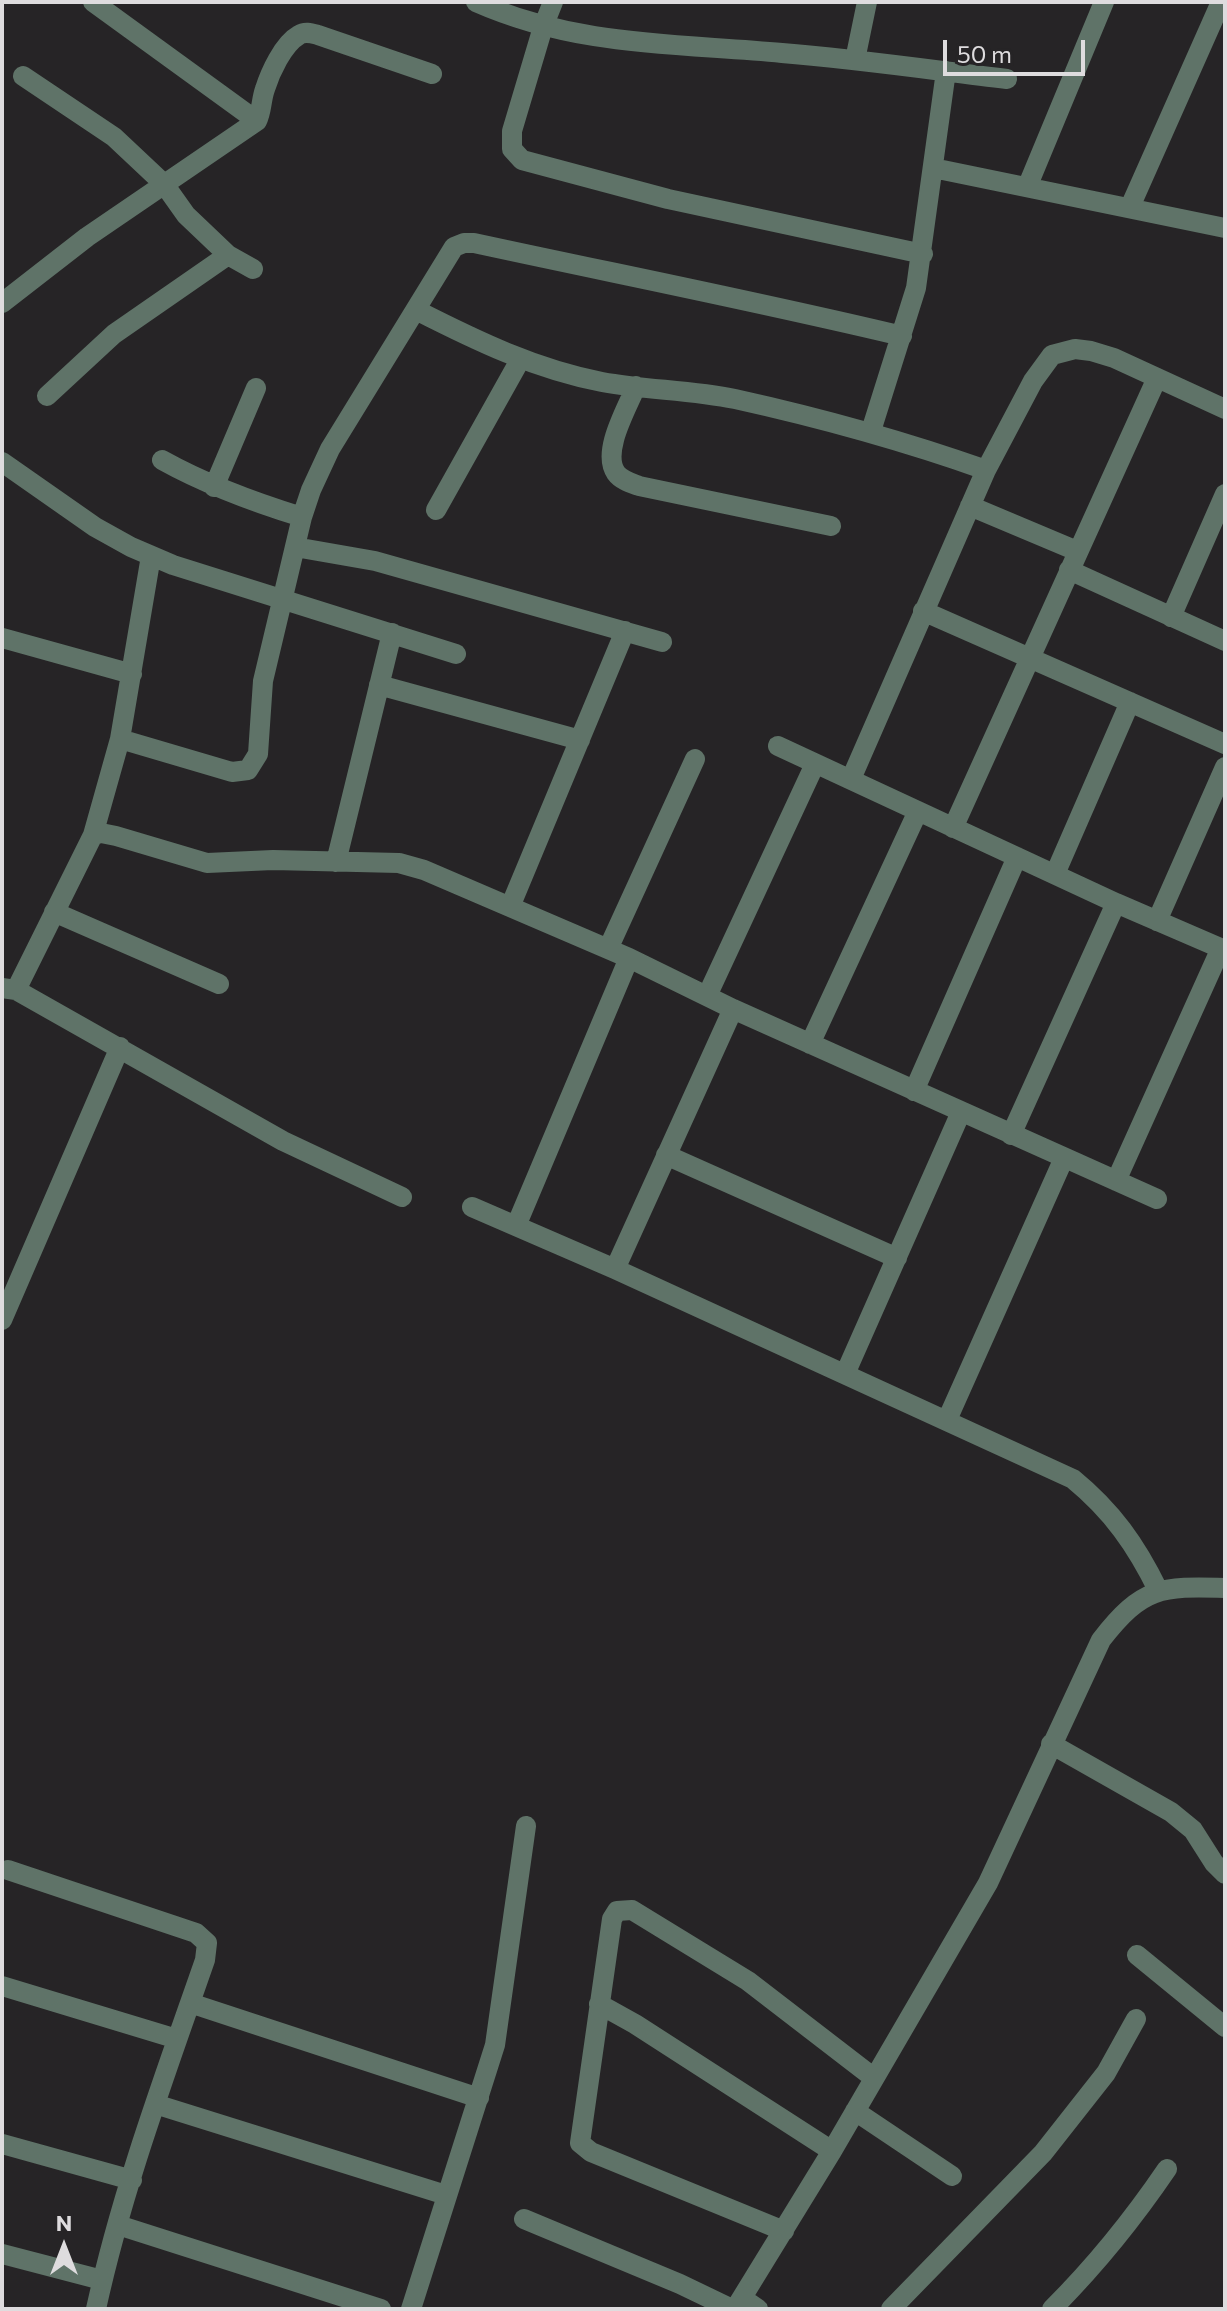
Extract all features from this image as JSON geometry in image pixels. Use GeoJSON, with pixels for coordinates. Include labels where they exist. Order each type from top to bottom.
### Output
{"type":"FeatureCollection","features":[{"type":"Feature","properties":{"kind":"street"},"geometry":{"type":"LineString","coordinates":[[93,2],[257,121]]}},
{"type":"Feature","properties":{"kind":"street"},"geometry":{"type":"LineString","coordinates":[[476,2],[543,27],[606,40],[855,60],[1007,79]]}},
{"type":"Feature","properties":{"kind":"street"},"geometry":{"type":"LineString","coordinates":[[553,2],[512,131],[512,149],[522,160],[668,199],[923,254]]}},
{"type":"Feature","properties":{"kind":"street"},"geometry":{"type":"LineString","coordinates":[[855,60],[867,2]]}},
{"type":"Feature","properties":{"kind":"street"},"geometry":{"type":"LineString","coordinates":[[1028,185],[1104,2]]}},
{"type":"Feature","properties":{"kind":"street"},"geometry":{"type":"LineString","coordinates":[[1130,207],[1221,2]]}},
{"type":"Feature","properties":{"kind":"street"},"geometry":{"type":"LineString","coordinates":[[2,303],[87,237],[257,121],[273,71],[298,35],[306,32],[432,74]]}},
{"type":"Feature","properties":{"kind":"street"},"geometry":{"type":"LineString","coordinates":[[871,431],[916,288],[946,71]]}},
{"type":"Feature","properties":{"kind":"street"},"geometry":{"type":"LineString","coordinates":[[23,76],[114,137],[164,184],[186,215],[228,255],[253,269]]}},
{"type":"Feature","properties":{"kind":"street"},"geometry":{"type":"LineString","coordinates":[[933,168],[1028,185],[1225,228]]}},
{"type":"Feature","properties":{"kind":"street"},"geometry":{"type":"LineString","coordinates":[[120,739],[232,772],[248,770],[258,754],[263,681],[302,517],[330,449],[454,247],[474,243],[637,279],[771,304],[902,336]]}},
{"type":"Feature","properties":{"kind":"street"},"geometry":{"type":"LineString","coordinates":[[47,396],[114,334],[228,255]]}},
{"type":"Feature","properties":{"kind":"street"},"geometry":{"type":"LineString","coordinates":[[416,310],[520,360],[568,375],[732,398],[871,431],[986,470]]}},
{"type":"Feature","properties":{"kind":"street"},"geometry":{"type":"LineString","coordinates":[[851,779],[986,470],[1033,381],[1052,355],[1075,349],[1091,351],[1225,409]]}},
{"type":"Feature","properties":{"kind":"street"},"geometry":{"type":"LineString","coordinates":[[436,510],[520,360]]}},
{"type":"Feature","properties":{"kind":"street"},"geometry":{"type":"LineString","coordinates":[[953,828],[1157,378]]}},
{"type":"Feature","properties":{"kind":"street"},"geometry":{"type":"LineString","coordinates":[[636,386],[611,452],[614,471],[623,479],[639,486],[831,526]]}},
{"type":"Feature","properties":{"kind":"street"},"geometry":{"type":"LineString","coordinates":[[214,487],[256,388]]}},
{"type":"Feature","properties":{"kind":"street"},"geometry":{"type":"LineString","coordinates":[[162,460],[239,498],[302,517]]}},
{"type":"Feature","properties":{"kind":"street"},"geometry":{"type":"LineString","coordinates":[[2,462],[95,527],[151,556],[244,589],[282,598],[456,654]]}},
{"type":"Feature","properties":{"kind":"street"},"geometry":{"type":"LineString","coordinates":[[1171,617],[1225,494]]}},
{"type":"Feature","properties":{"kind":"street"},"geometry":{"type":"LineString","coordinates":[[970,506],[1171,617],[1225,641]]}},
{"type":"Feature","properties":{"kind":"street"},"geometry":{"type":"LineString","coordinates":[[295,547],[375,561],[662,642]]}},
{"type":"Feature","properties":{"kind":"street"},"geometry":{"type":"LineString","coordinates":[[151,556],[120,739],[93,835],[54,912],[9,989],[120,1047],[283,1141],[402,1197]]}},
{"type":"Feature","properties":{"kind":"street"},"geometry":{"type":"LineString","coordinates":[[923,611],[1225,744]]}},
{"type":"Feature","properties":{"kind":"street"},"geometry":{"type":"LineString","coordinates":[[510,907],[625,631]]}},
{"type":"Feature","properties":{"kind":"street"},"geometry":{"type":"LineString","coordinates":[[336,862],[392,633]]}},
{"type":"Feature","properties":{"kind":"street"},"geometry":{"type":"LineString","coordinates":[[2,638],[132,674]]}},
{"type":"Feature","properties":{"kind":"street"},"geometry":{"type":"LineString","coordinates":[[379,685],[580,740]]}},
{"type":"Feature","properties":{"kind":"street"},"geometry":{"type":"LineString","coordinates":[[1055,874],[1130,702]]}},
{"type":"Feature","properties":{"kind":"street"},"geometry":{"type":"LineString","coordinates":[[778,746],[1116,903],[1223,949],[1116,1181]]}},
{"type":"Feature","properties":{"kind":"street"},"geometry":{"type":"LineString","coordinates":[[608,949],[695,759]]}},
{"type":"Feature","properties":{"kind":"street"},"geometry":{"type":"LineString","coordinates":[[707,996],[815,764]]}},
{"type":"Feature","properties":{"kind":"street"},"geometry":{"type":"LineString","coordinates":[[1157,921],[1225,767]]}},
{"type":"Feature","properties":{"kind":"street"},"geometry":{"type":"LineString","coordinates":[[810,1044],[918,811]]}},
{"type":"Feature","properties":{"kind":"street"},"geometry":{"type":"LineString","coordinates":[[93,835],[116,836],[207,863],[273,860],[410,865],[629,958],[733,1009],[1157,1199]]}},
{"type":"Feature","properties":{"kind":"street"},"geometry":{"type":"LineString","coordinates":[[914,1091],[1017,857]]}},
{"type":"Feature","properties":{"kind":"street"},"geometry":{"type":"LineString","coordinates":[[1011,1135],[1116,903]]}},
{"type":"Feature","properties":{"kind":"street"},"geometry":{"type":"LineString","coordinates":[[54,912],[219,984]]}},
{"type":"Feature","properties":{"kind":"street"},"geometry":{"type":"LineString","coordinates":[[516,1226],[629,958]]}},
{"type":"Feature","properties":{"kind":"street"},"geometry":{"type":"LineString","coordinates":[[615,1269],[733,1009]]}},
{"type":"Feature","properties":{"kind":"street"},"geometry":{"type":"LineString","coordinates":[[2,1320],[120,1047]]}},
{"type":"Feature","properties":{"kind":"street"},"geometry":{"type":"LineString","coordinates":[[845,1374],[961,1112]]}},
{"type":"Feature","properties":{"kind":"street"},"geometry":{"type":"LineString","coordinates":[[666,1155],[897,1258]]}},
{"type":"Feature","properties":{"kind":"street"},"geometry":{"type":"LineString","coordinates":[[947,1420],[1064,1158]]}},
{"type":"Feature","properties":{"kind":"street"},"geometry":{"type":"LineString","coordinates":[[472,1207],[615,1269],[1073,1479],[1120,1524],[1139,1551],[1158,1590]]}},
{"type":"Feature","properties":{"kind":"street"},"geometry":{"type":"LineString","coordinates":[[524,2219],[680,2284],[742,2306],[988,1883],[1101,1640],[1120,1614],[1158,1590],[1178,1587],[1225,1588]]}},
{"type":"Feature","properties":{"kind":"street"},"geometry":{"type":"LineString","coordinates":[[1051,1744],[1184,1821],[1225,1874]]}},
{"type":"Feature","properties":{"kind":"street"},"geometry":{"type":"LineString","coordinates":[[411,2309],[495,2045],[526,1826]]}},
{"type":"Feature","properties":{"kind":"street"},"geometry":{"type":"LineString","coordinates":[[8,1870],[203,1937],[207,1943],[207,1951],[118,2225],[96,2309]]}},
{"type":"Feature","properties":{"kind":"street"},"geometry":{"type":"LineString","coordinates":[[784,2231],[591,2152],[580,2143],[612,1919],[617,1911],[632,1910],[748,1981],[874,2078]]}},
{"type":"Feature","properties":{"kind":"street"},"geometry":{"type":"LineString","coordinates":[[1137,1955],[1225,2027]]}},
{"type":"Feature","properties":{"kind":"street"},"geometry":{"type":"LineString","coordinates":[[2,1986],[177,2039]]}},
{"type":"Feature","properties":{"kind":"street"},"geometry":{"type":"LineString","coordinates":[[190,2003],[479,2098]]}},
{"type":"Feature","properties":{"kind":"street"},"geometry":{"type":"LineString","coordinates":[[599,2004],[832,2151]]}},
{"type":"Feature","properties":{"kind":"street"},"geometry":{"type":"LineString","coordinates":[[891,2309],[1043,2153],[1106,2073],[1136,2019]]}},
{"type":"Feature","properties":{"kind":"street"},"geometry":{"type":"LineString","coordinates":[[155,2104],[446,2195]]}},
{"type":"Feature","properties":{"kind":"street"},"geometry":{"type":"LineString","coordinates":[[855,2111],[952,2176]]}},
{"type":"Feature","properties":{"kind":"street"},"geometry":{"type":"LineString","coordinates":[[2,2144],[132,2180]]}},
{"type":"Feature","properties":{"kind":"street"},"geometry":{"type":"LineString","coordinates":[[1052,2309],[1109,2246],[1167,2169]]}},
{"type":"Feature","properties":{"kind":"street"},"geometry":{"type":"LineString","coordinates":[[118,2225],[381,2309]]}},
{"type":"Feature","properties":{"kind":"street"},"geometry":{"type":"LineString","coordinates":[[2,2254],[102,2280]]}}]}
